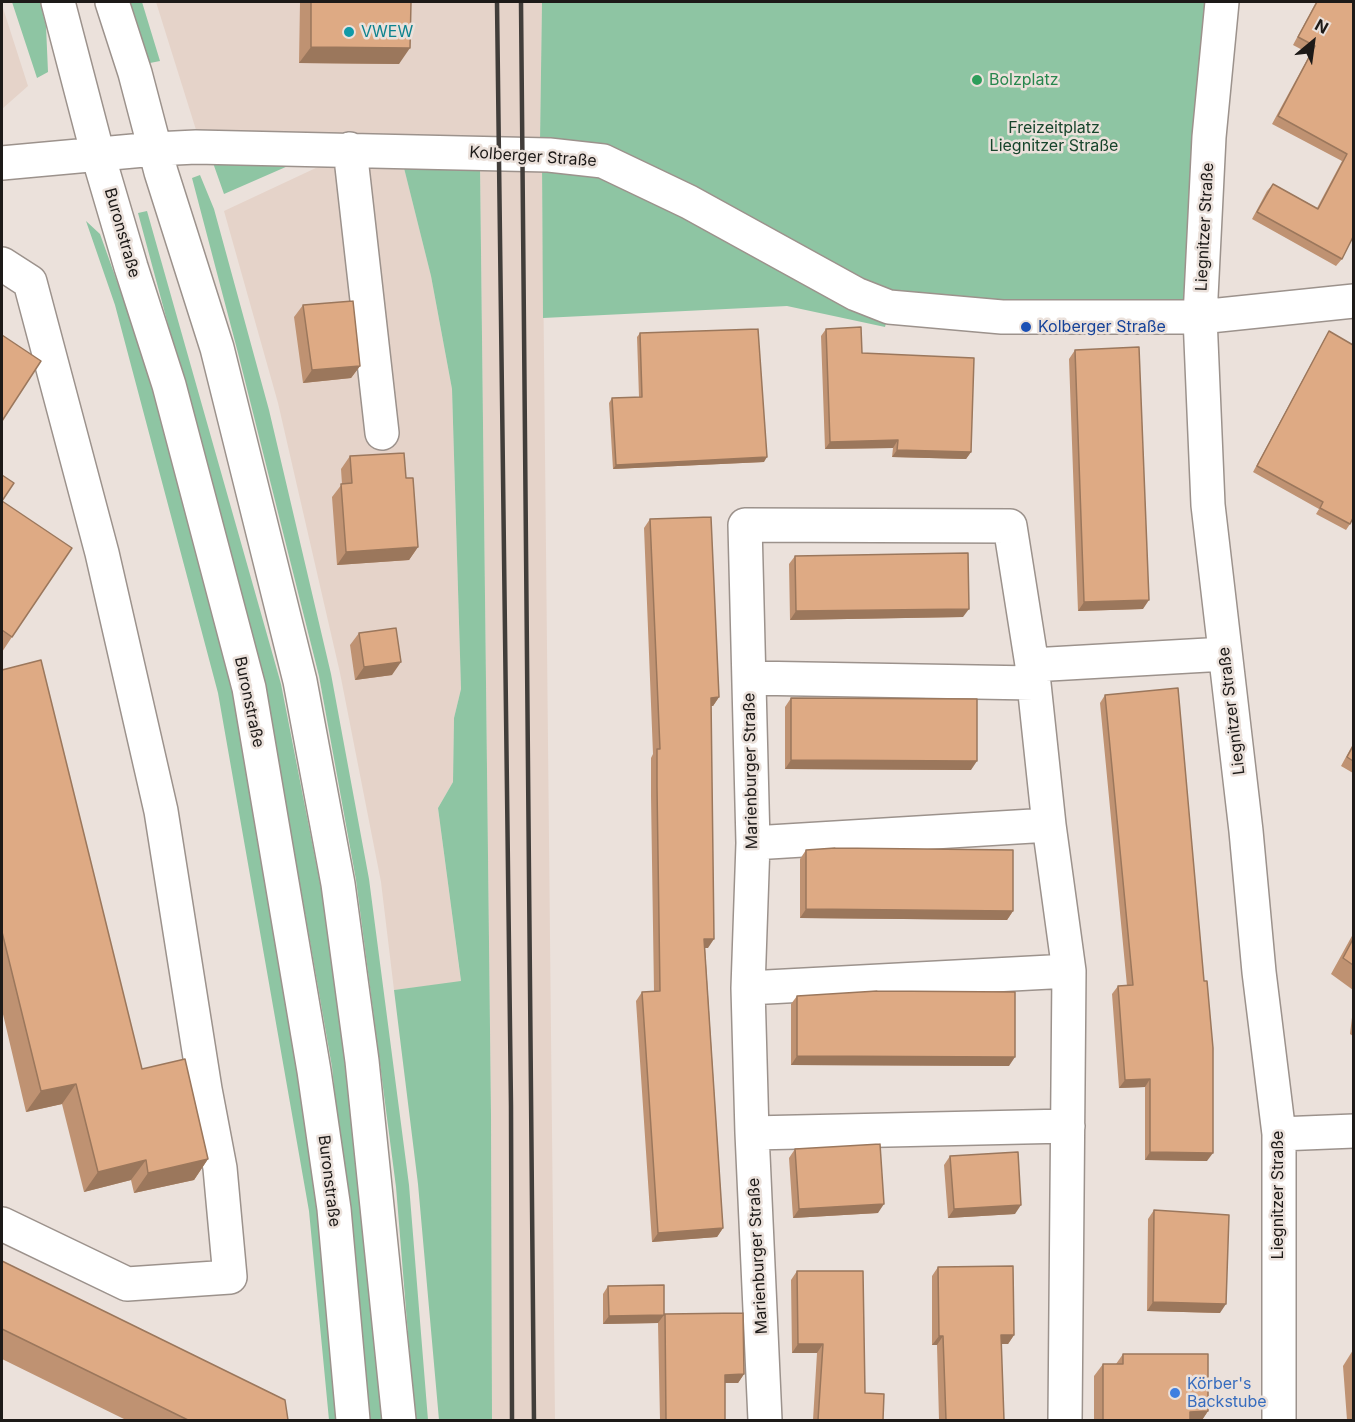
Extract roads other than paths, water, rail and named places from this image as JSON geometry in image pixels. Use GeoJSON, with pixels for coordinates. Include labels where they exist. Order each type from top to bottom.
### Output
{"type":"FeatureCollection","features":[{"type":"Feature","properties":{"kind":"street","name":"Buronstraße"},"geometry":{"type":"LineString","coordinates":[[58,2],[98,155],[169,385],[249,688],[314,1071],[334,1209],[353,1420]]}},
{"type":"Feature","properties":{"kind":"street"},"geometry":{"type":"LineString","coordinates":[[112,2],[217,348],[304,704],[339,884],[363,1061],[399,1420]]}},
{"type":"Feature","properties":{"kind":"street","name":"Liegnitzer Straße"},"geometry":{"type":"LineString","coordinates":[[1221,2],[1209,137],[1200,317],[1208,505],[1279,1134],[1279,1420]]}},
{"type":"Feature","properties":{"kind":"street","name":"Kolberger Straße"},"geometry":{"type":"LineString","coordinates":[[2,163],[196,147],[549,155],[603,161],[689,201],[856,294],[889,307],[1002,317],[1200,317],[1353,301]]}},
{"type":"Feature","properties":{"kind":"street"},"geometry":{"type":"LineString","coordinates":[[350,149],[382,433]]}},
{"type":"Feature","properties":{"kind":"street"},"geometry":{"type":"LineString","coordinates":[[2,264],[30,282],[102,554],[161,811],[220,1168],[230,1277],[127,1284],[2,1224]]}},
{"type":"Feature","properties":{"kind":"street","name":"Marienburger Straße"},"geometry":{"type":"LineString","coordinates":[[765,1420],[748,988],[753,843],[745,525],[1010,526],[1032,674],[1069,971],[1065,1420]]}},
{"type":"Feature","properties":{"kind":"street"},"geometry":{"type":"LineString","coordinates":[[749,678],[1032,674],[1225,654]]}},
{"type":"Feature","properties":{"kind":"street"},"geometry":{"type":"LineString","coordinates":[[753,843],[1050,825]]}},
{"type":"Feature","properties":{"kind":"street"},"geometry":{"type":"LineString","coordinates":[[748,988],[1069,971]]}},
{"type":"Feature","properties":{"kind":"street"},"geometry":{"type":"LineString","coordinates":[[752,1133],[1068,1126]]}},
{"type":"Feature","properties":{"kind":"street"},"geometry":{"type":"LineString","coordinates":[[1279,1134],[1353,1131]]}},
{"type":"Feature","properties":{"kind":"railway"},"geometry":{"type":"LineString","coordinates":[[497,2],[511,1106],[512,1420]]}},
{"type":"Feature","properties":{"kind":"railway"},"geometry":{"type":"LineString","coordinates":[[521,2],[534,1420]]}},
{"type":"Feature","properties":{"kind":"place","name":"VWEW"},"geometry":{"type":"Point","coordinates":[349,32]}},
{"type":"Feature","properties":{"kind":"place","name":"Bolzplatz"},"geometry":{"type":"Point","coordinates":[977,80]}},
{"type":"Feature","properties":{"kind":"place","name":"Kolberger Straße"},"geometry":{"type":"Point","coordinates":[1026,327]}},
{"type":"Feature","properties":{"kind":"place","name":"Körber's Backstube"},"geometry":{"type":"Point","coordinates":[1175,1393]}},
{"type":"Feature","properties":{"kind":"park label","name":"Freizeitplatz Liegnitzer Straße"},"geometry":{"type":"Point","coordinates":[1054,137]}}]}
